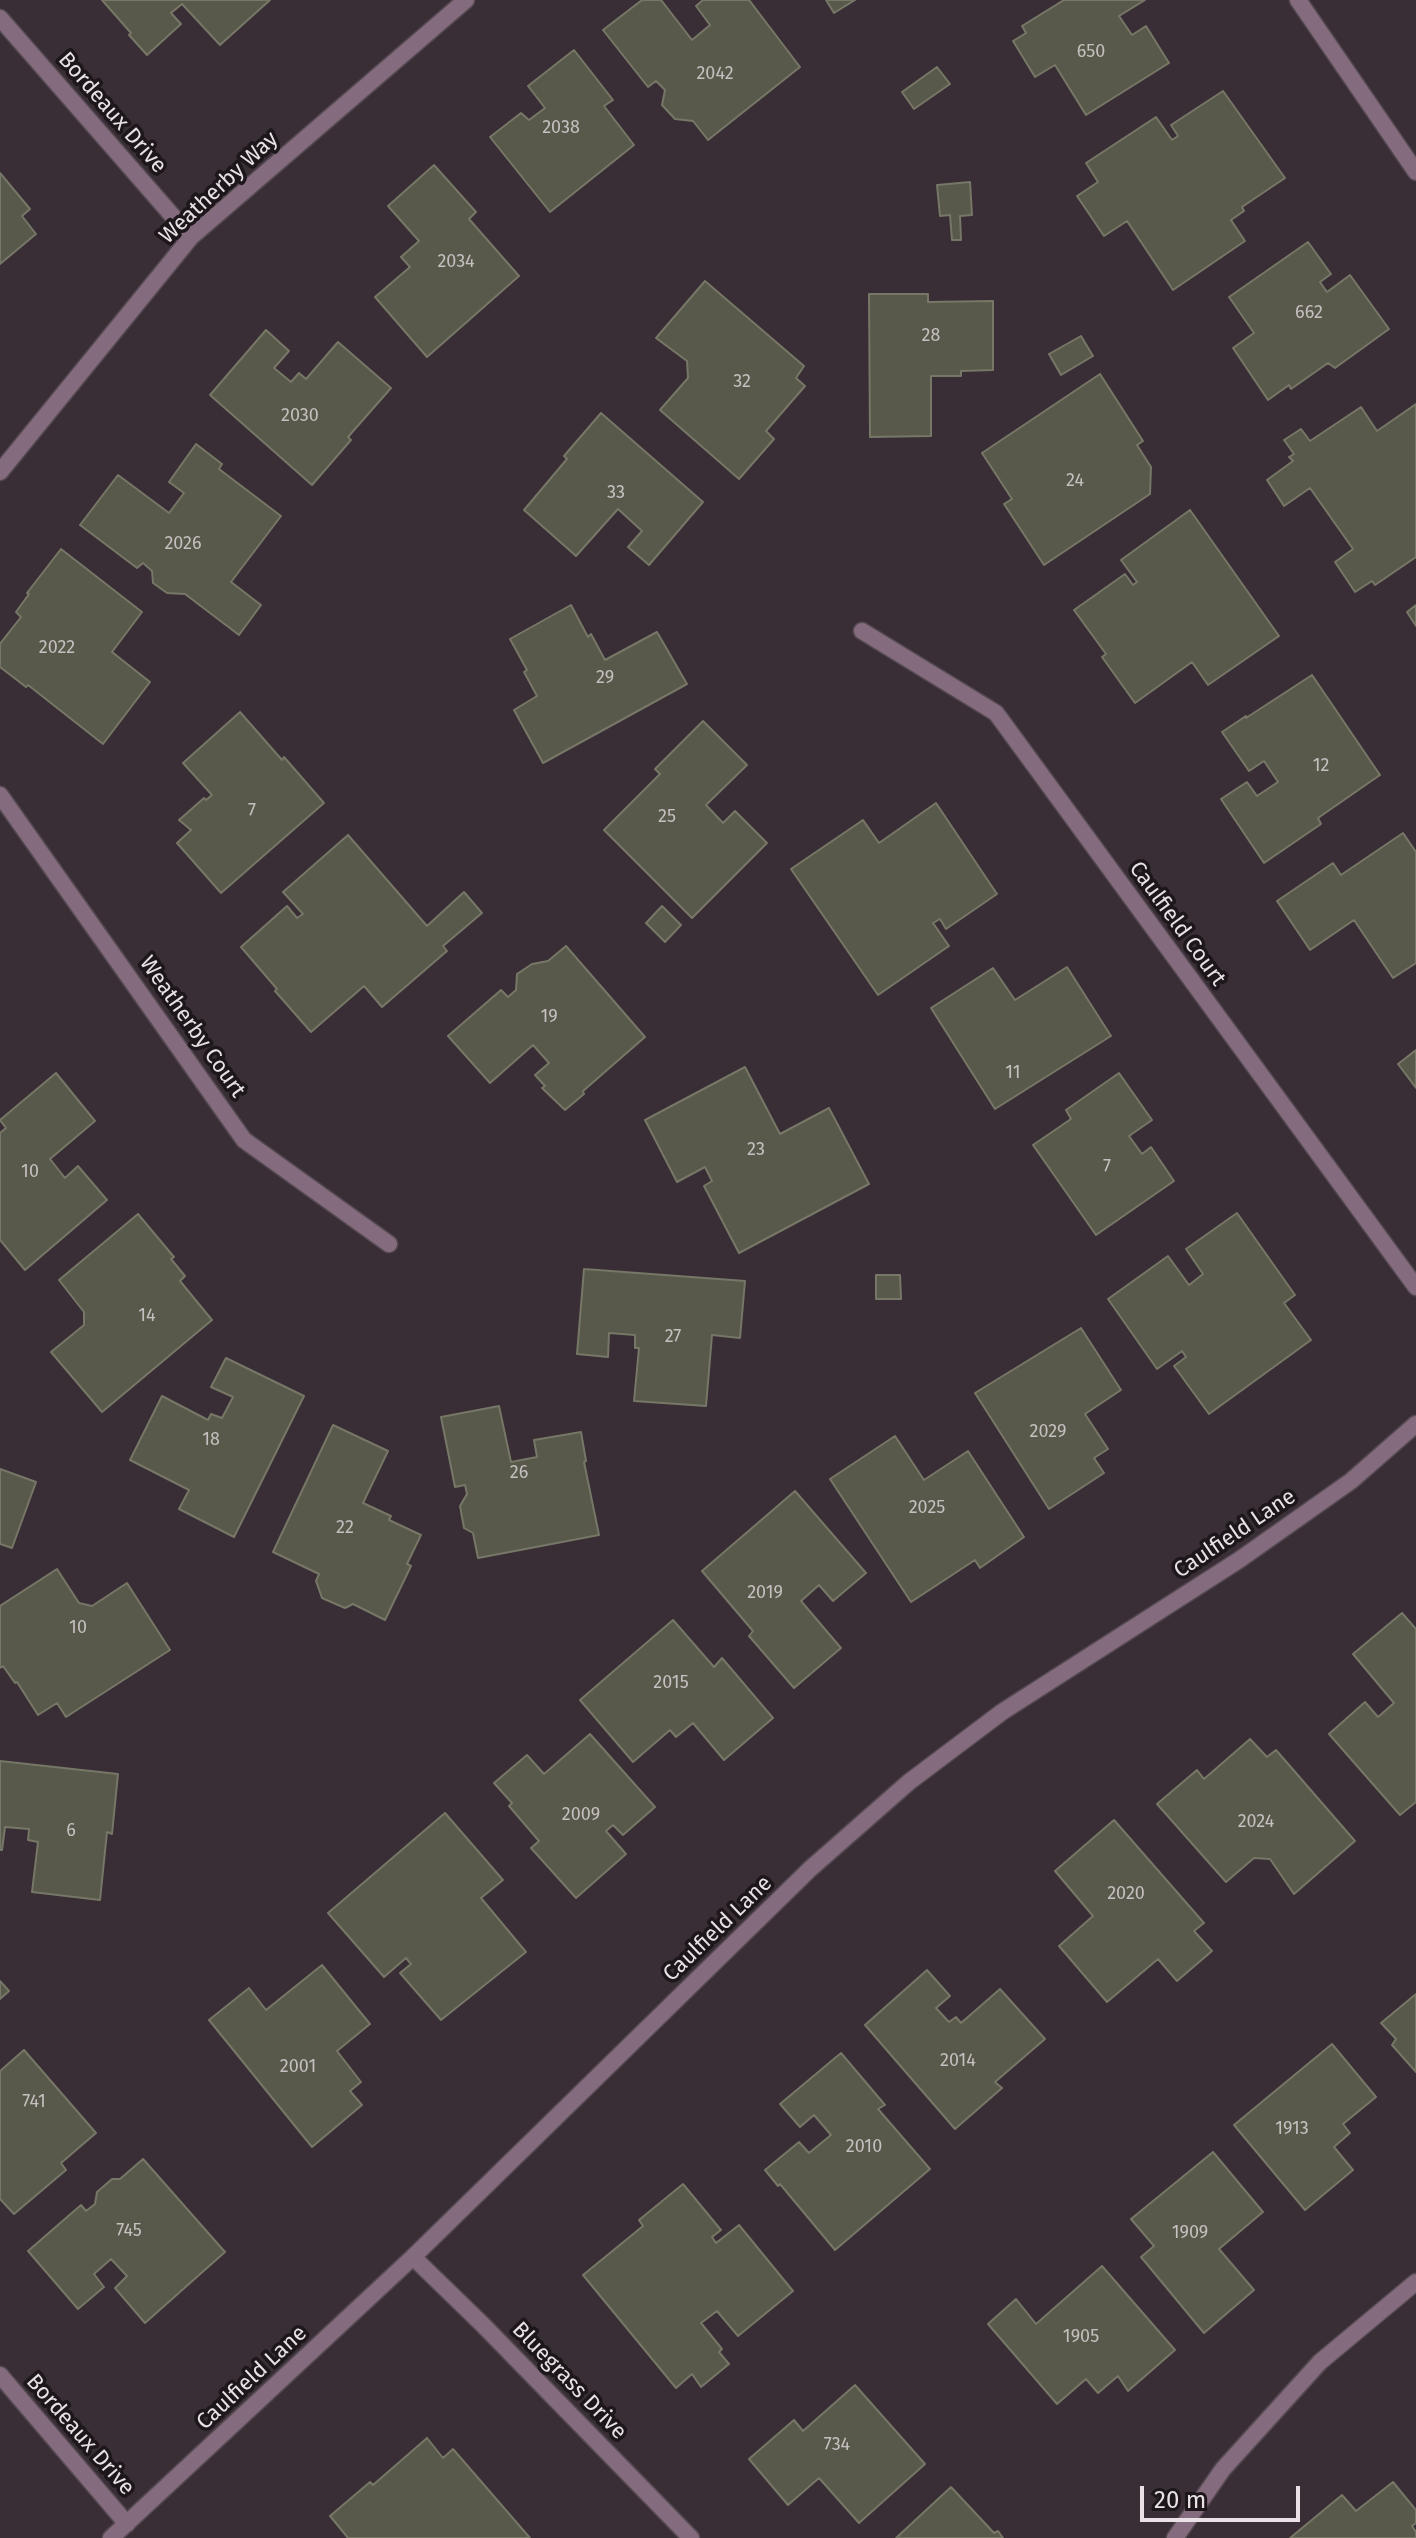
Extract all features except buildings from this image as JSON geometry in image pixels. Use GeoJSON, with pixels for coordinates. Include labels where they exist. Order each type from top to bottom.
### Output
{"type":"FeatureCollection","features":[{"type":"Feature","properties":{"kind":"street","name":"Weatherby Way"},"geometry":{"type":"LineString","coordinates":[[0,472],[191,237],[466,0]]}},
{"type":"Feature","properties":{"kind":"street"},"geometry":{"type":"LineString","coordinates":[[1298,0],[1416,172]]}},
{"type":"Feature","properties":{"kind":"street","name":"Bordeaux Drive"},"geometry":{"type":"LineString","coordinates":[[0,18],[191,237]]}},
{"type":"Feature","properties":{"kind":"street","name":"Caulfield Court"},"geometry":{"type":"LineString","coordinates":[[862,631],[996,713],[1416,1287]]}},
{"type":"Feature","properties":{"kind":"street","name":"Weatherby Court"},"geometry":{"type":"LineString","coordinates":[[0,795],[244,1140],[389,1244]]}},
{"type":"Feature","properties":{"kind":"street","name":"Caulfield Lane"},"geometry":{"type":"LineString","coordinates":[[111,2538],[413,2257],[810,1869],[909,1782],[1002,1712],[1239,1560],[1351,1481],[1416,1424]]}},
{"type":"Feature","properties":{"kind":"street","name":"Bluegrass Drive"},"geometry":{"type":"LineString","coordinates":[[413,2257],[691,2538]]}},
{"type":"Feature","properties":{"kind":"street"},"geometry":{"type":"LineString","coordinates":[[1175,2538],[1223,2469],[1320,2362],[1416,2282]]}},
{"type":"Feature","properties":{"kind":"street","name":"Bordeaux Drive"},"geometry":{"type":"LineString","coordinates":[[0,2375],[127,2524]]}}]}
